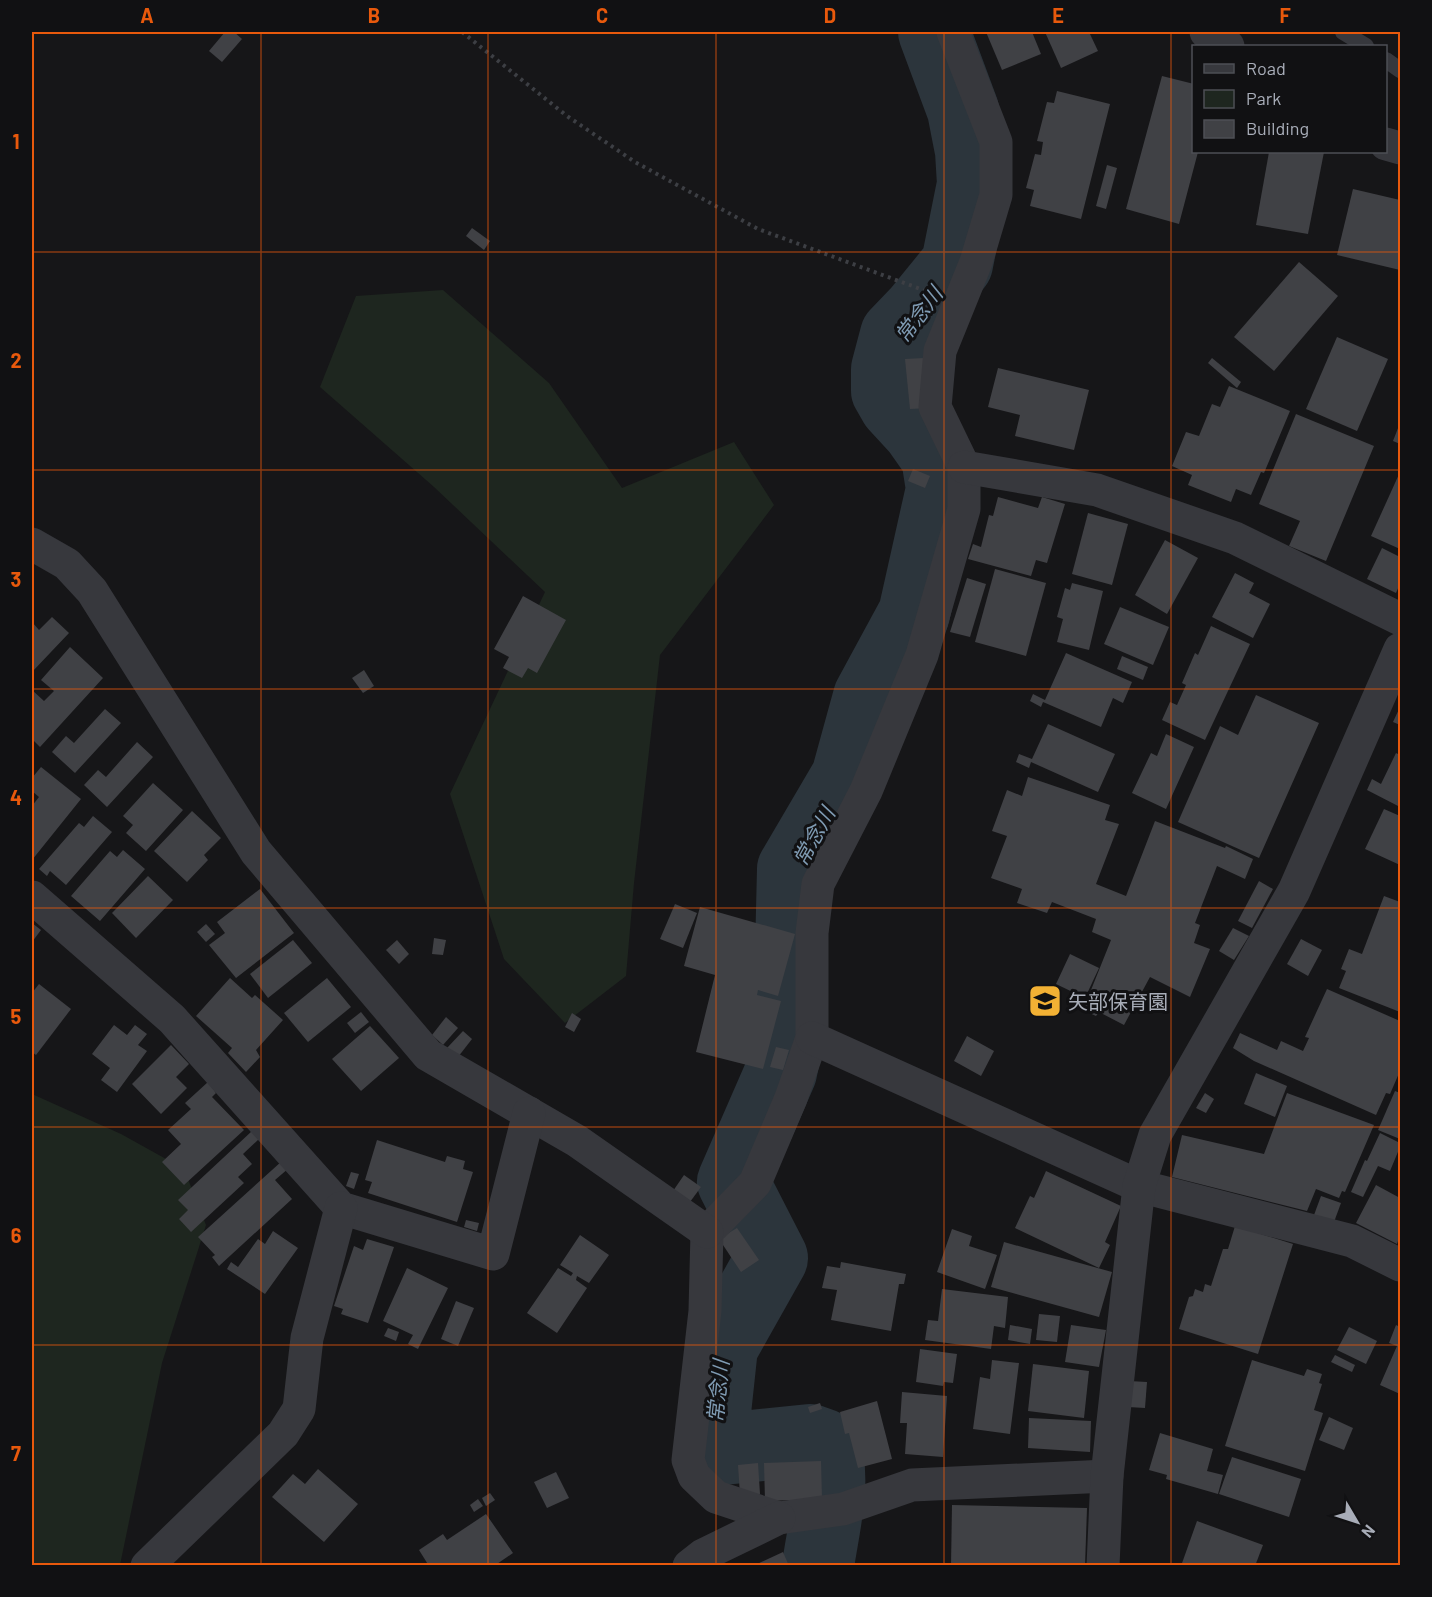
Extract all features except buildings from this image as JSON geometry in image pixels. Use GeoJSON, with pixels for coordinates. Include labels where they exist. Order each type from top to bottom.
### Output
{"type":"FeatureCollection","features":[{"type":"Feature","properties":{"kind":"street"},"geometry":{"type":"LineString","coordinates":[[779,1518],[716,1497],[694,1476],[688,1460],[705,1311],[707,1232],[755,1183],[791,1098],[812,1038],[812,933],[818,884],[866,791],[922,655],[964,509],[964,467],[935,407],[940,351],[976,262],[996,195],[996,142],[953,32]]}},
{"type":"Feature","properties":{"kind":"street"},"geometry":{"type":"LineString","coordinates":[[1206,32],[1226,45]]}},
{"type":"Feature","properties":{"kind":"street"},"geometry":{"type":"LineString","coordinates":[[964,467],[1097,490],[1224,534],[1401,619]]}},
{"type":"Feature","properties":{"kind":"street"},"geometry":{"type":"LineString","coordinates":[[32,544],[67,564],[92,591],[256,852],[428,1055],[577,1141],[707,1232]]}},
{"type":"Feature","properties":{"kind":"street"},"geometry":{"type":"LineString","coordinates":[[1103,1566],[1107,1476],[1138,1186],[1155,1135],[1294,891],[1401,649]]}},
{"type":"Feature","properties":{"kind":"street"},"geometry":{"type":"LineString","coordinates":[[32,897],[172,1019],[341,1208],[493,1254],[529,1113]]}},
{"type":"Feature","properties":{"kind":"street"},"geometry":{"type":"LineString","coordinates":[[812,1038],[1138,1186],[1352,1242],[1401,1265]]}},
{"type":"Feature","properties":{"kind":"street"},"geometry":{"type":"LineString","coordinates":[[147,1566],[283,1434],[299,1409],[307,1338],[341,1208]]}},
{"type":"Feature","properties":{"kind":"street"},"geometry":{"type":"LineString","coordinates":[[686,1565],[779,1518],[843,1509],[912,1485],[1107,1476]]}},
{"type":"Feature","properties":{"kind":"lane"},"geometry":{"type":"LineString","coordinates":[[1343,32],[1363,45]]}},
{"type":"Feature","properties":{"kind":"lane"},"geometry":{"type":"LineString","coordinates":[[1387,61],[1401,70]]}},
{"type":"Feature","properties":{"kind":"path"},"geometry":{"type":"LineString","coordinates":[[462,32],[567,116],[625,156],[758,230],[959,303]]}},
{"type":"Feature","properties":{"kind":"green space"},"geometry":{"type":"Polygon","coordinates":[[[443,290],[549,383],[622,488],[734,442],[774,505],[660,655],[634,883],[626,976],[565,1023],[504,959],[450,794],[545,592],[434,487],[320,387],[356,296],[443,290]]]}},
{"type":"Feature","properties":{"kind":"green space"},"geometry":{"type":"Polygon","coordinates":[[[32,1094],[121,1134],[184,1169],[206,1225],[162,1363],[120,1565],[32,1565],[32,1094]]]}},
{"type":"Feature","properties":{"kind":"waterway","name":"常念川"},"geometry":{"type":"LineString","coordinates":[[818,1566],[829,1489],[828,1459],[824,1445],[810,1440],[723,1449],[716,1443],[713,1431],[722,1347],[772,1258],[733,1182],[781,1072],[789,1034],[793,869],[847,777],[869,697],[914,614],[942,489],[937,457],[918,430],[895,405],[887,391],[887,369],[896,335],[957,264],[973,184],[971,151],[963,110],[934,32]]}},
{"type":"Feature","properties":{"kind":"place","name":"矢部保育園"},"geometry":{"type":"Point","coordinates":[1045,1001]}}]}
